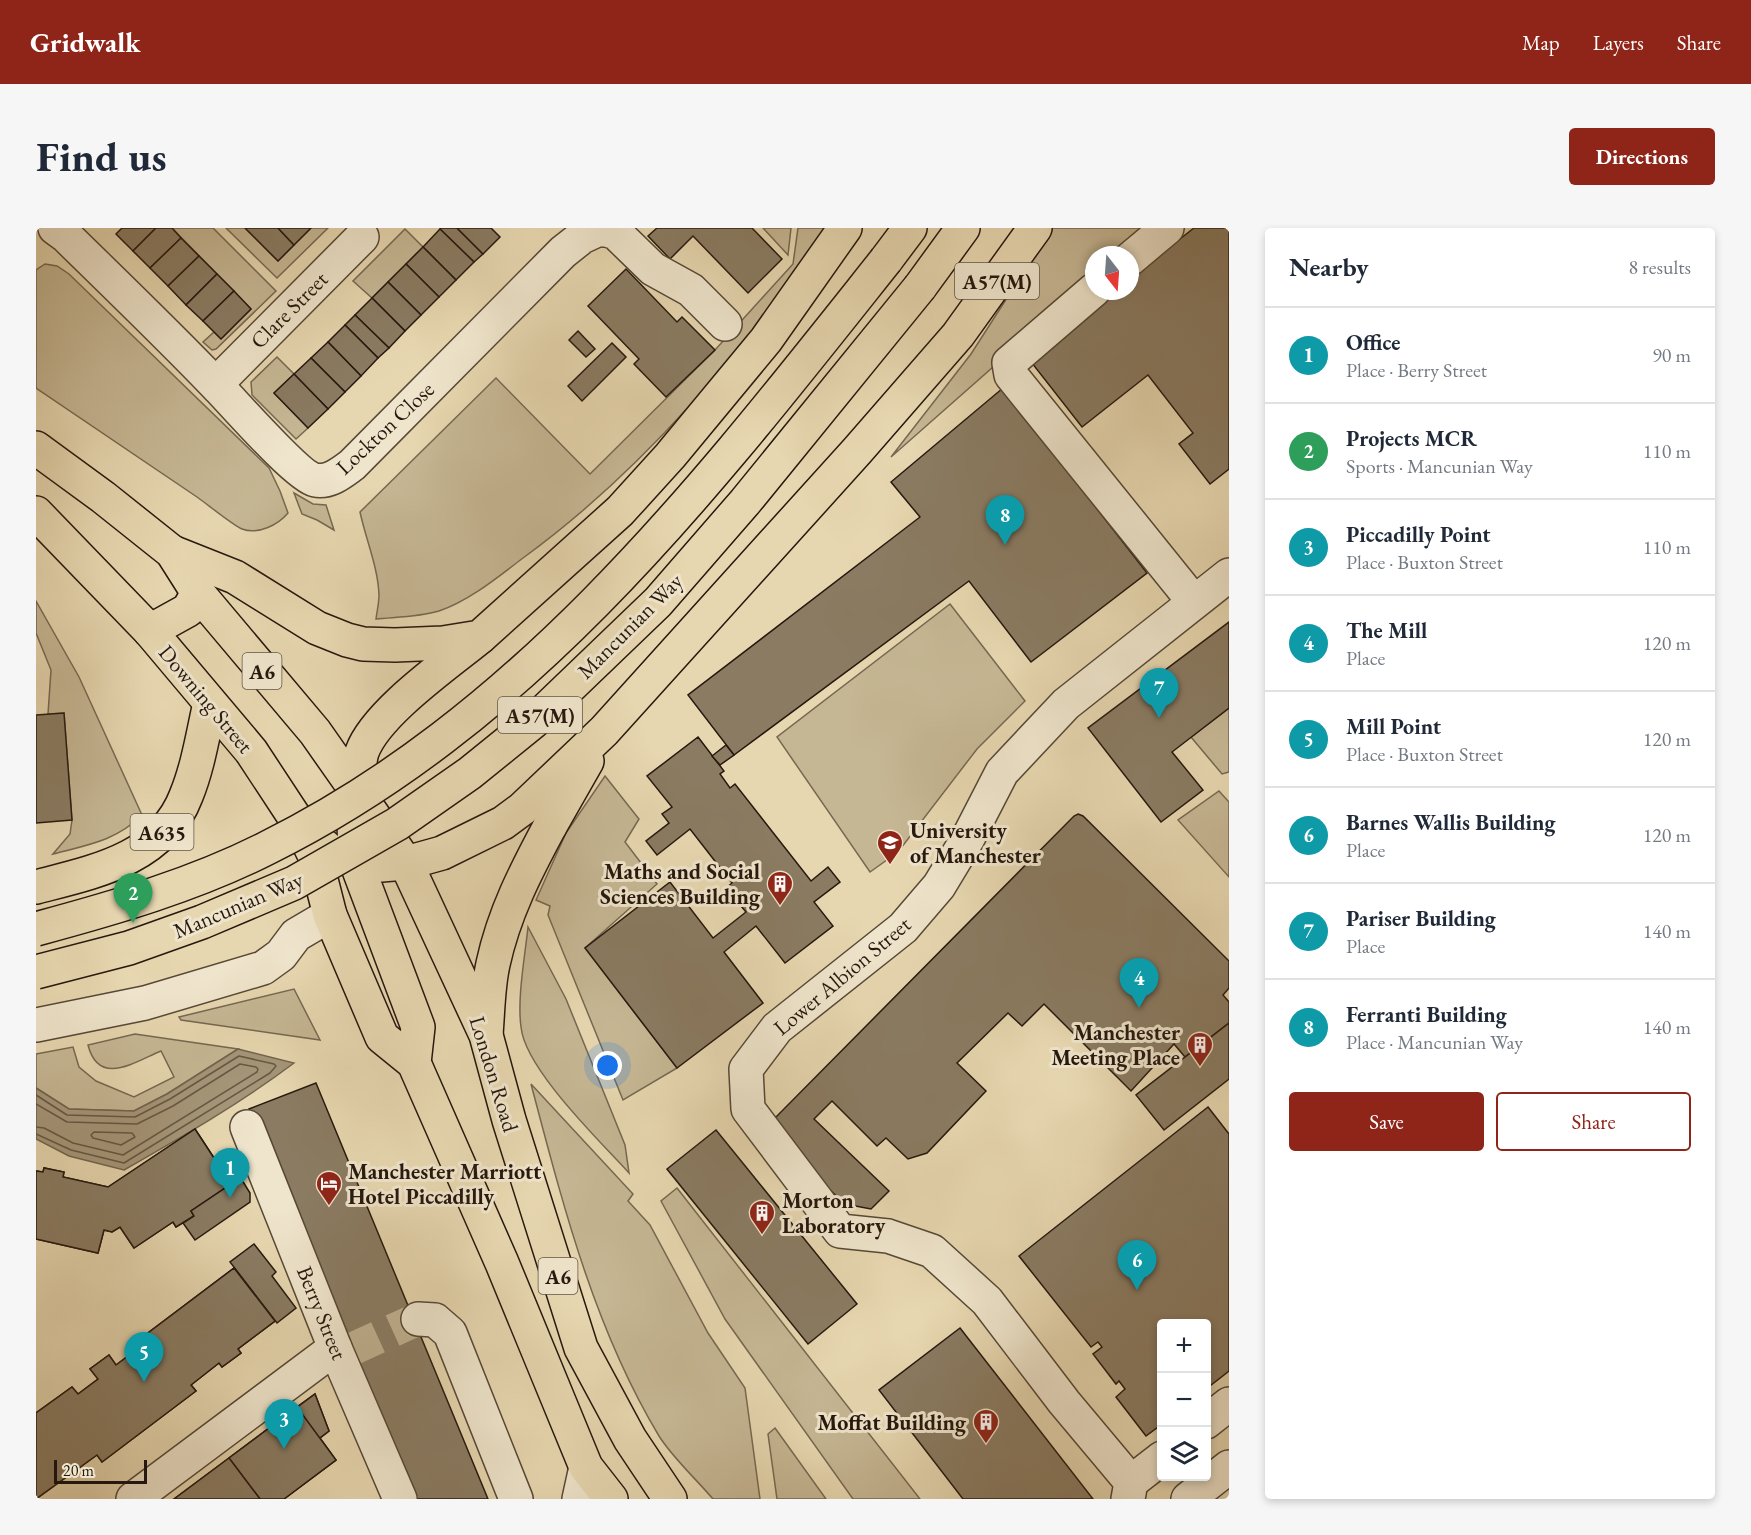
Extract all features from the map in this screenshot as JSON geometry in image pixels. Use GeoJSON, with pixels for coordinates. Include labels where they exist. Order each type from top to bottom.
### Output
{"type":"FeatureCollection","features":[{"type":"Feature","properties":{"kind":"main road"},"geometry":{"type":"LineString","coordinates":[[414,1063],[418,1027],[356,862],[354,837],[356,789],[362,752],[379,725],[405,698],[480,637],[620,511],[670,456],[766,340],[844,228]]}},
{"type":"Feature","properties":{"kind":"main road","name":"Mancunian Way"},"geometry":{"type":"LineString","coordinates":[[36,928],[137,900],[267,849],[349,803],[426,752],[489,702],[552,646],[633,565],[784,388],[910,228]]}},
{"type":"Feature","properties":{"kind":"main road","name":"Mancunian Way"},"geometry":{"type":"LineString","coordinates":[[36,972],[129,948],[202,922],[294,883],[397,824],[470,773],[533,722],[658,602],[745,502],[920,287],[963,228]]}},
{"type":"Feature","properties":{"kind":"main road","name":"A57(M)"},"geometry":{"type":"LineString","coordinates":[[299,824],[330,852],[356,862],[381,865],[406,863],[442,853],[503,823],[522,809],[604,731],[849,460],[958,334],[1035,228]]}},
{"type":"Feature","properties":{"kind":"main road","name":"A6"},"geometry":{"type":"LineString","coordinates":[[36,448],[172,552],[198,593],[315,732],[356,789]]}},
{"type":"Feature","properties":{"kind":"main road","name":"Downing Street"},"geometry":{"type":"LineString","coordinates":[[36,513],[150,631],[251,751],[299,824],[315,856],[330,915]]}},
{"type":"Feature","properties":{"kind":"main road"},"geometry":{"type":"LineString","coordinates":[[172,552],[235,577],[317,628],[348,640],[363,644],[394,645],[443,643],[480,637]]}},
{"type":"Feature","properties":{"kind":"main road"},"geometry":{"type":"LineString","coordinates":[[150,631],[188,610],[198,593]]}},
{"type":"Feature","properties":{"kind":"main road","name":"A635"},"geometry":{"type":"LineString","coordinates":[[36,888],[91,873],[126,859],[146,849],[157,840],[186,797],[210,703]]}},
{"type":"Feature","properties":{"kind":"main road","name":"A57(M)"},"geometry":{"type":"LineString","coordinates":[[486,1035],[493,965],[515,892],[604,731]]}},
{"type":"Feature","properties":{"kind":"main road","name":"London Road"},"geometry":{"type":"LineString","coordinates":[[356,789],[406,863],[486,1035],[518,1150],[581,1348],[630,1439],[670,1499]]}},
{"type":"Feature","properties":{"kind":"main road","name":"A6"},"geometry":{"type":"LineString","coordinates":[[330,915],[382,1037],[414,1063],[502,1263],[586,1467],[610,1499]]}},
{"type":"Feature","properties":{"kind":"street","name":"Lockton Close"},"geometry":{"type":"LineString","coordinates":[[55,228],[66,236],[216,384],[303,473],[313,479],[325,480],[338,475],[352,465],[563,252],[582,237],[597,230],[616,233],[653,269],[691,290],[725,324]]}},
{"type":"Feature","properties":{"kind":"street"},"geometry":{"type":"LineString","coordinates":[[1139,251],[1167,228]]}},
{"type":"Feature","properties":{"kind":"street","name":"Clare Street"},"geometry":{"type":"LineString","coordinates":[[216,384],[362,237]]}},
{"type":"Feature","properties":{"kind":"street"},"geometry":{"type":"LineString","coordinates":[[1085,298],[1008,363],[1011,375],[1194,602]]}},
{"type":"Feature","properties":{"kind":"street","name":"Lower Albion Street"},"geometry":{"type":"LineString","coordinates":[[1130,1491],[987,1301],[932,1251],[888,1236],[840,1232],[748,1108],[746,1069],[777,1028],[903,928],[939,886],[968,838],[1002,772],[1066,704],[1229,575]]}},
{"type":"Feature","properties":{"kind":"street"},"geometry":{"type":"LineString","coordinates":[[36,1025],[145,1003],[263,968],[281,955],[296,935],[330,915]]}},
{"type":"Feature","properties":{"kind":"street","name":"Berry Street"},"geometry":{"type":"LineString","coordinates":[[247,1126],[400,1499]]}},
{"type":"Feature","properties":{"kind":"street"},"geometry":{"type":"LineString","coordinates":[[418,1318],[435,1320],[450,1333],[516,1499]]}},
{"type":"Feature","properties":{"kind":"street"},"geometry":{"type":"LineString","coordinates":[[133,1499],[339,1346]]}},
{"type":"Feature","properties":{"kind":"street"},"geometry":{"type":"LineString","coordinates":[[1211,1418],[1229,1404]]}},
{"type":"Feature","properties":{"kind":"street"},"geometry":{"type":"LineString","coordinates":[[1130,1491],[1157,1462]]}},
{"type":"Feature","properties":{"kind":"street"},"geometry":{"type":"LineString","coordinates":[[579,1499],[586,1467]]}},
{"type":"Feature","properties":{"kind":"street"},"geometry":{"type":"LineString","coordinates":[[1188,1499],[1229,1467]]}},
{"type":"Feature","properties":{"kind":"shaded area"},"geometry":{"type":"Polygon","coordinates":[[[172,228],[213,228],[276,291],[216,349],[212,350],[203,342],[214,332],[221,339],[251,309],[172,228]]]}},
{"type":"Feature","properties":{"kind":"shaded area"},"geometry":{"type":"Polygon","coordinates":[[[226,228],[245,228],[278,261],[311,228],[328,228],[277,278],[226,228]]]}},
{"type":"Feature","properties":{"kind":"shaded area"},"geometry":{"type":"Polygon","coordinates":[[[763,228],[791,228],[788,255],[763,228]]]}},
{"type":"Feature","properties":{"kind":"shaded area"},"geometry":{"type":"Polygon","coordinates":[[[798,228],[832,228],[763,319],[727,362],[652,446],[611,485],[523,558],[483,588],[461,601],[431,613],[376,619],[378,585],[360,512],[496,378],[590,474],[715,350],[793,264],[798,228]]]}},
{"type":"Feature","properties":{"kind":"shaded area"},"geometry":{"type":"Polygon","coordinates":[[[1052,228],[1151,228],[1130,246],[1085,246],[1085,286],[891,457],[971,354],[1052,228]]]}},
{"type":"Feature","properties":{"kind":"shaded area"},"geometry":{"type":"Polygon","coordinates":[[[405,229],[423,247],[372,298],[353,281],[405,229]]]}},
{"type":"Feature","properties":{"kind":"shaded area"},"geometry":{"type":"Polygon","coordinates":[[[45,264],[57,266],[69,274],[269,468],[288,513],[284,517],[261,530],[248,531],[238,527],[36,388],[36,270],[45,264]]]}},
{"type":"Feature","properties":{"kind":"shaded area"},"geometry":{"type":"Polygon","coordinates":[[[277,357],[294,374],[274,393],[308,428],[296,439],[252,395],[251,382],[277,357]]]}},
{"type":"Feature","properties":{"kind":"shaded area"},"geometry":{"type":"Polygon","coordinates":[[[294,493],[313,504],[326,505],[334,530],[302,514],[294,493]]]}},
{"type":"Feature","properties":{"kind":"shaded area"},"geometry":{"type":"Polygon","coordinates":[[[36,601],[79,677],[142,815],[122,831],[111,836],[89,845],[53,854],[70,834],[72,820],[64,713],[48,714],[51,670],[36,633],[36,601]]]}},
{"type":"Feature","properties":{"kind":"shaded area"},"geometry":{"type":"Polygon","coordinates":[[[950,604],[1025,701],[977,749],[898,852],[870,872],[777,737],[950,604]]]}},
{"type":"Feature","properties":{"kind":"shaded area"},"geometry":{"type":"Polygon","coordinates":[[[1229,708],[1229,772],[1222,774],[1191,737],[1229,708]]]}},
{"type":"Feature","properties":{"kind":"shaded area"},"geometry":{"type":"Polygon","coordinates":[[[605,776],[639,819],[625,842],[657,884],[585,948],[677,1068],[623,1100],[548,915],[550,906],[536,900],[566,833],[605,776]]]}},
{"type":"Feature","properties":{"kind":"shaded area"},"geometry":{"type":"Polygon","coordinates":[[[1219,791],[1229,802],[1229,877],[1178,820],[1219,791]]]}},
{"type":"Feature","properties":{"kind":"shaded area"},"geometry":{"type":"Polygon","coordinates":[[[528,927],[566,999],[625,1145],[629,1173],[583,1124],[549,1083],[535,1063],[526,1044],[521,1027],[520,1003],[528,927]]]}},
{"type":"Feature","properties":{"kind":"shaded area"},"geometry":{"type":"Polygon","coordinates":[[[294,989],[320,1040],[181,1020],[179,1017],[294,989]]]}},
{"type":"Feature","properties":{"kind":"shaded area"},"geometry":{"type":"Polygon","coordinates":[[[135,1034],[238,1049],[167,1094],[134,1111],[69,1109],[36,1088],[36,1054],[73,1047],[79,1067],[96,1081],[134,1097],[174,1077],[161,1051],[119,1068],[101,1065],[93,1058],[88,1045],[135,1034]]]}},
{"type":"Feature","properties":{"kind":"shaded area"},"geometry":{"type":"Polygon","coordinates":[[[531,1084],[633,1194],[628,1201],[650,1225],[708,1333],[745,1388],[760,1499],[713,1499],[664,1444],[636,1395],[598,1309],[583,1265],[555,1175],[531,1084]]]}},
{"type":"Feature","properties":{"kind":"shaded area"},"geometry":{"type":"Polygon","coordinates":[[[677,1188],[920,1499],[853,1499],[725,1319],[661,1201],[677,1188]]]}},
{"type":"Feature","properties":{"kind":"shaded area"},"geometry":{"type":"Polygon","coordinates":[[[775,1428],[826,1499],[777,1499],[768,1434],[775,1428]]]}},
{"type":"Feature","properties":{"kind":"water"},"geometry":{"type":"Polygon","coordinates":[[[238,1049],[294,1063],[232,1106],[124,1170],[69,1156],[36,1139],[36,1088],[69,1109],[134,1111],[167,1094],[238,1049]]]}},
{"type":"Feature","properties":{"kind":"building"},"geometry":{"type":"Polygon","coordinates":[[[122,228],[156,228],[133,251],[116,234],[122,228]]]}},
{"type":"Feature","properties":{"kind":"building"},"geometry":{"type":"Polygon","coordinates":[[[156,228],[172,228],[181,238],[150,268],[133,251],[156,228]]]}},
{"type":"Feature","properties":{"kind":"building"},"geometry":{"type":"Polygon","coordinates":[[[245,228],[278,228],[294,245],[278,261],[245,228]]]}},
{"type":"Feature","properties":{"kind":"building"},"geometry":{"type":"Polygon","coordinates":[[[278,228],[311,228],[294,245],[278,228]]]}},
{"type":"Feature","properties":{"kind":"building"},"geometry":{"type":"Polygon","coordinates":[[[441,228],[457,228],[483,254],[474,262],[441,228]]]}},
{"type":"Feature","properties":{"kind":"building"},"geometry":{"type":"Polygon","coordinates":[[[457,228],[491,228],[500,237],[483,254],[457,228]]]}},
{"type":"Feature","properties":{"kind":"building"},"geometry":{"type":"Polygon","coordinates":[[[657,228],[752,228],[782,259],[748,293],[693,236],[670,259],[648,236],[657,228]]]}},
{"type":"Feature","properties":{"kind":"building"},"geometry":{"type":"Polygon","coordinates":[[[1194,228],[1229,228],[1229,469],[1210,484],[1179,444],[1193,433],[1148,375],[1082,427],[1028,358],[1102,300],[1139,300],[1139,271],[1194,228]]]}},
{"type":"Feature","properties":{"kind":"building"},"geometry":{"type":"Polygon","coordinates":[[[440,229],[474,262],[456,280],[423,247],[440,229]]]}},
{"type":"Feature","properties":{"kind":"building"},"geometry":{"type":"Polygon","coordinates":[[[181,238],[199,256],[168,286],[150,268],[181,238]]]}},
{"type":"Feature","properties":{"kind":"building"},"geometry":{"type":"Polygon","coordinates":[[[423,247],[456,280],[439,297],[406,264],[423,247]]]}},
{"type":"Feature","properties":{"kind":"building"},"geometry":{"type":"Polygon","coordinates":[[[199,256],[217,274],[186,305],[168,286],[199,256]]]}},
{"type":"Feature","properties":{"kind":"building"},"geometry":{"type":"Polygon","coordinates":[[[406,264],[439,297],[421,315],[388,282],[406,264]]]}},
{"type":"Feature","properties":{"kind":"building"},"geometry":{"type":"Polygon","coordinates":[[[626,269],[677,322],[682,317],[715,350],[666,397],[634,364],[639,359],[588,306],[626,269]]]}},
{"type":"Feature","properties":{"kind":"building"},"geometry":{"type":"Polygon","coordinates":[[[217,274],[234,291],[203,321],[186,305],[217,274]]]}},
{"type":"Feature","properties":{"kind":"building"},"geometry":{"type":"Polygon","coordinates":[[[388,282],[421,315],[405,331],[372,298],[388,282]]]}},
{"type":"Feature","properties":{"kind":"building"},"geometry":{"type":"Polygon","coordinates":[[[234,291],[251,309],[221,339],[203,321],[234,291]]]}},
{"type":"Feature","properties":{"kind":"building"},"geometry":{"type":"Polygon","coordinates":[[[372,298],[405,331],[389,348],[355,315],[372,298]]]}},
{"type":"Feature","properties":{"kind":"building"},"geometry":{"type":"Polygon","coordinates":[[[355,315],[389,348],[378,358],[345,325],[355,315]]]}},
{"type":"Feature","properties":{"kind":"building"},"geometry":{"type":"Polygon","coordinates":[[[345,325],[378,358],[361,376],[328,342],[345,325]]]}},
{"type":"Feature","properties":{"kind":"building"},"geometry":{"type":"Polygon","coordinates":[[[578,331],[595,349],[586,357],[569,340],[578,331]]]}},
{"type":"Feature","properties":{"kind":"building"},"geometry":{"type":"Polygon","coordinates":[[[328,342],[361,376],[345,392],[311,358],[328,342]]]}},
{"type":"Feature","properties":{"kind":"building"},"geometry":{"type":"Polygon","coordinates":[[[612,343],[626,357],[582,401],[568,386],[612,343]]]}},
{"type":"Feature","properties":{"kind":"building"},"geometry":{"type":"Polygon","coordinates":[[[311,358],[345,392],[328,409],[294,374],[311,358]]]}},
{"type":"Feature","properties":{"kind":"building"},"geometry":{"type":"Polygon","coordinates":[[[294,374],[328,409],[308,428],[274,393],[294,374]]]}},
{"type":"Feature","properties":{"kind":"building"},"geometry":{"type":"Polygon","coordinates":[[[1003,388],[1147,573],[1031,662],[969,581],[734,755],[688,695],[920,517],[891,482],[1003,388]]]}},
{"type":"Feature","properties":{"kind":"building"},"geometry":{"type":"Polygon","coordinates":[[[1229,622],[1229,708],[1172,752],[1203,790],[1161,822],[1088,728],[1229,622]]]}},
{"type":"Feature","properties":{"kind":"building"},"geometry":{"type":"Polygon","coordinates":[[[64,713],[72,820],[36,823],[36,715],[64,713]]]}},
{"type":"Feature","properties":{"kind":"building","name":"Maths and Social Sciences Building"},"geometry":{"type":"Polygon","coordinates":[[[698,737],[724,771],[720,774],[730,788],[735,784],[811,881],[828,867],[840,882],[814,902],[833,926],[785,963],[756,926],[724,952],[763,1003],[677,1068],[585,948],[670,882],[713,938],[746,912],[726,888],[732,883],[690,829],[657,855],[646,841],[669,823],[662,814],[672,807],[647,776],[698,737]]]}},
{"type":"Feature","properties":{"kind":"building"},"geometry":{"type":"Polygon","coordinates":[[[726,745],[734,755],[720,765],[712,756],[726,745]]]}},
{"type":"Feature","properties":{"kind":"building"},"geometry":{"type":"Polygon","coordinates":[[[1078,814],[1083,816],[1229,961],[1229,988],[1223,995],[1229,1002],[1229,1023],[1185,1057],[1174,1044],[1131,1091],[1044,1004],[1022,1026],[1008,1013],[957,1063],[986,1091],[927,1153],[908,1159],[886,1138],[877,1146],[832,1101],[814,1119],[889,1191],[871,1209],[845,1204],[815,1176],[775,1118],[1078,814]]]}},
{"type":"Feature","properties":{"kind":"building","name":"Manchester Meeting Place"},"geometry":{"type":"Polygon","coordinates":[[[1229,1023],[1229,1079],[1164,1130],[1136,1095],[1229,1023]]]}},
{"type":"Feature","properties":{"kind":"building","name":"Manchester Marriott Hotel Piccadilly"},"geometry":{"type":"Polygon","coordinates":[[[316,1083],[488,1499],[415,1499],[249,1109],[316,1083]]]}},
{"type":"Feature","properties":{"kind":"building"},"geometry":{"type":"Polygon","coordinates":[[[1208,1107],[1229,1134],[1229,1371],[1211,1385],[1211,1319],[1157,1319],[1157,1428],[1146,1436],[1116,1397],[1125,1389],[1119,1381],[1116,1384],[1093,1354],[1102,1347],[1098,1342],[1091,1347],[1019,1256],[1208,1107]]]}},
{"type":"Feature","properties":{"kind":"building"},"geometry":{"type":"Polygon","coordinates":[[[195,1129],[231,1184],[191,1211],[194,1216],[176,1227],[173,1222],[134,1248],[120,1227],[112,1232],[104,1230],[98,1253],[36,1239],[36,1171],[43,1172],[44,1168],[64,1172],[63,1177],[108,1187],[195,1129]]]}},
{"type":"Feature","properties":{"kind":"building"},"geometry":{"type":"Polygon","coordinates":[[[195,1129],[231,1184],[191,1211],[194,1216],[176,1227],[173,1222],[134,1248],[120,1227],[112,1232],[104,1230],[98,1253],[36,1239],[36,1171],[43,1172],[44,1168],[64,1172],[63,1177],[108,1187],[195,1129]]]}},
{"type":"Feature","properties":{"kind":"building","name":"Morton Laboratory"},"geometry":{"type":"Polygon","coordinates":[[[716,1130],[857,1304],[808,1344],[667,1169],[716,1130]]]}},
{"type":"Feature","properties":{"kind":"building"},"geometry":{"type":"Polygon","coordinates":[[[229,1159],[250,1193],[250,1202],[195,1240],[183,1223],[194,1216],[191,1211],[231,1184],[219,1165],[229,1159]]]}},
{"type":"Feature","properties":{"kind":"building"},"geometry":{"type":"Polygon","coordinates":[[[254,1244],[276,1272],[272,1276],[296,1308],[277,1323],[230,1262],[254,1244]]]}},
{"type":"Feature","properties":{"kind":"building"},"geometry":{"type":"Polygon","coordinates":[[[234,1268],[275,1321],[238,1349],[241,1353],[222,1367],[219,1363],[191,1385],[196,1391],[102,1462],[97,1455],[36,1499],[36,1413],[72,1387],[78,1394],[98,1379],[90,1369],[109,1355],[116,1365],[148,1341],[144,1336],[234,1268]]]}},
{"type":"Feature","properties":{"kind":"building"},"geometry":{"type":"Polygon","coordinates":[[[234,1268],[275,1321],[238,1349],[241,1353],[222,1367],[219,1363],[191,1385],[196,1391],[102,1462],[97,1455],[36,1499],[36,1413],[72,1387],[78,1394],[98,1379],[90,1369],[109,1355],[116,1365],[148,1341],[144,1336],[234,1268]]]}},
{"type":"Feature","properties":{"kind":"building","name":"Moffat Building"},"geometry":{"type":"Polygon","coordinates":[[[960,1328],[1093,1499],[963,1499],[879,1390],[960,1328]]]}},
{"type":"Feature","properties":{"kind":"building"},"geometry":{"type":"Polygon","coordinates":[[[315,1394],[329,1431],[320,1438],[297,1407],[315,1394]]]}},
{"type":"Feature","properties":{"kind":"building"},"geometry":{"type":"Polygon","coordinates":[[[315,1394],[329,1431],[320,1438],[336,1460],[284,1499],[174,1499],[315,1394]]]}},
{"type":"Feature","properties":{"kind":"building"},"geometry":{"type":"Polygon","coordinates":[[[297,1407],[336,1460],[284,1499],[260,1499],[229,1458],[297,1407]]]}},
{"type":"Feature","properties":{"kind":"building"},"geometry":{"type":"Polygon","coordinates":[[[229,1458],[260,1499],[174,1499],[229,1458]]]}},
{"type":"Feature","properties":{"kind":"tunnel"},"geometry":{"type":"LineString","coordinates":[[348,1351],[418,1319]]}},
{"type":"Feature","properties":{"kind":"place","name":"Ferranti Building"},"geometry":{"type":"Point","coordinates":[1005,545]}},
{"type":"Feature","properties":{"kind":"place","name":"Pariser Building"},"geometry":{"type":"Point","coordinates":[1159,718]}},
{"type":"Feature","properties":{"kind":"place","name":"University of Manchester"},"geometry":{"type":"Point","coordinates":[890,866]}},
{"type":"Feature","properties":{"kind":"place","name":"Maths and Social Sciences Building"},"geometry":{"type":"Point","coordinates":[780,907]}},
{"type":"Feature","properties":{"kind":"place","name":"Projects MCR"},"geometry":{"type":"Point","coordinates":[133,923]}},
{"type":"Feature","properties":{"kind":"place","name":"The Mill"},"geometry":{"type":"Point","coordinates":[1139,1008]}},
{"type":"Feature","properties":{"kind":"place","name":"Manchester Meeting Place"},"geometry":{"type":"Point","coordinates":[1200,1068]}},
{"type":"Feature","properties":{"kind":"place","name":"Office"},"geometry":{"type":"Point","coordinates":[230,1198]}},
{"type":"Feature","properties":{"kind":"place","name":"Manchester Marriott Hotel Piccadilly"},"geometry":{"type":"Point","coordinates":[329,1207]}},
{"type":"Feature","properties":{"kind":"place","name":"Morton Laboratory"},"geometry":{"type":"Point","coordinates":[762,1236]}},
{"type":"Feature","properties":{"kind":"place","name":"Barnes Wallis Building"},"geometry":{"type":"Point","coordinates":[1137,1290]}},
{"type":"Feature","properties":{"kind":"place","name":"Mill Point"},"geometry":{"type":"Point","coordinates":[144,1382]}},
{"type":"Feature","properties":{"kind":"place","name":"Moffat Building"},"geometry":{"type":"Point","coordinates":[986,1445]}},
{"type":"Feature","properties":{"kind":"place","name":"Piccadilly Point"},"geometry":{"type":"Point","coordinates":[284,1449]}}]}
